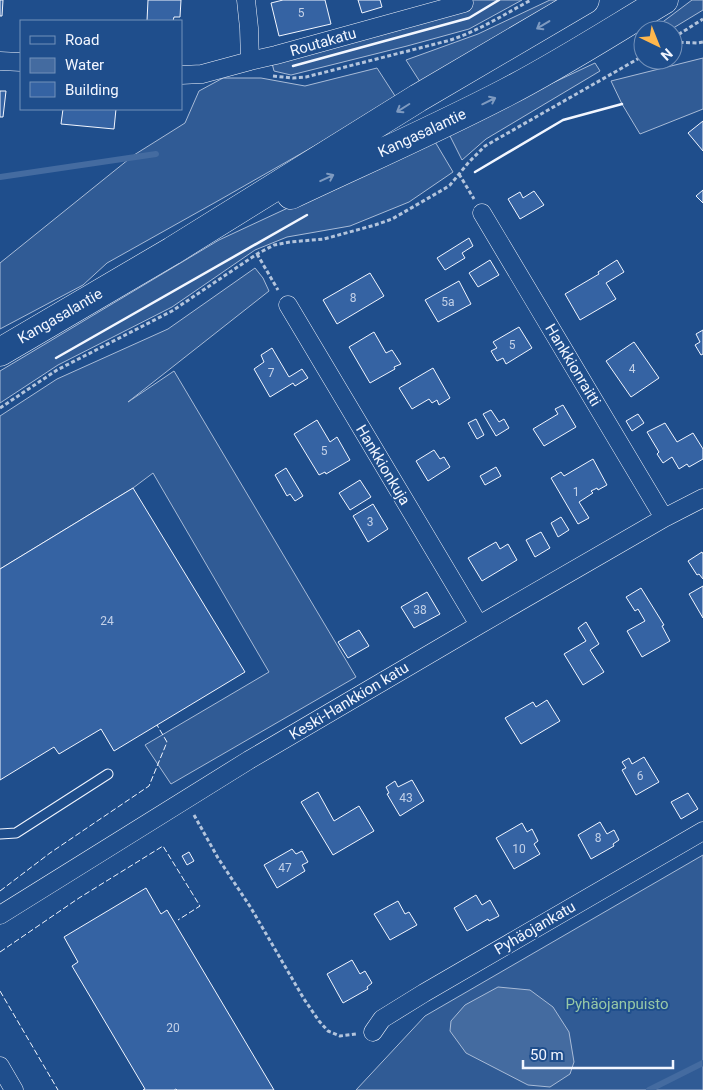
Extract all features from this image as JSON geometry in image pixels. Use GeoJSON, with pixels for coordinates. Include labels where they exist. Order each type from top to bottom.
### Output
{"type":"FeatureCollection","features":[{"type":"Feature","properties":{"kind":"main road","name":"Kangasalantie"},"geometry":{"type":"LineString","coordinates":[[0,352],[172,251],[418,98],[585,0]]}},
{"type":"Feature","properties":{"kind":"main road","name":"Kangasalantie"},"geometry":{"type":"LineString","coordinates":[[172,251],[434,128],[506,92],[664,0]]}},
{"type":"Feature","properties":{"kind":"street"},"geometry":{"type":"LineString","coordinates":[[246,0],[250,61]]}},
{"type":"Feature","properties":{"kind":"street","name":"Routakatu"},"geometry":{"type":"LineString","coordinates":[[182,74],[202,74],[464,3]]}},
{"type":"Feature","properties":{"kind":"street"},"geometry":{"type":"LineString","coordinates":[[0,61],[20,62]]}},
{"type":"Feature","properties":{"kind":"street","name":"Hankkionraitti"},"geometry":{"type":"LineString","coordinates":[[482,213],[664,518]]}},
{"type":"Feature","properties":{"kind":"street","name":"Hankkionkuja"},"geometry":{"type":"LineString","coordinates":[[288,305],[479,624]]}},
{"type":"Feature","properties":{"kind":"street","name":"Keski-Hankkion katu"},"geometry":{"type":"LineString","coordinates":[[0,915],[248,760],[479,624],[664,518],[703,498]]}},
{"type":"Feature","properties":{"kind":"street","name":"Pyhäojankatu"},"geometry":{"type":"LineString","coordinates":[[373,1032],[382,1019],[424,993],[703,831]]}},
{"type":"Feature","properties":{"kind":"street"},"geometry":{"type":"LineString","coordinates":[[0,1066],[14,1090]]}},
{"type":"Feature","properties":{"kind":"lane"},"geometry":{"type":"LineString","coordinates":[[0,834],[16,832],[108,774]]}},
{"type":"Feature","properties":{"kind":"path"},"geometry":{"type":"LineString","coordinates":[[250,61],[256,68],[274,76],[306,77],[464,36],[531,0]]}},
{"type":"Feature","properties":{"kind":"path"},"geometry":{"type":"LineString","coordinates":[[683,32],[703,19]]}},
{"type":"Feature","properties":{"kind":"path"},"geometry":{"type":"LineString","coordinates":[[683,42],[703,42]]}},
{"type":"Feature","properties":{"kind":"path"},"geometry":{"type":"LineString","coordinates":[[0,408],[57,370],[172,311],[257,254],[274,245],[324,239],[358,231],[384,222],[450,185],[485,146],[633,62]]}},
{"type":"Feature","properties":{"kind":"path"},"geometry":{"type":"LineString","coordinates":[[459,174],[482,213]]}},
{"type":"Feature","properties":{"kind":"path"},"geometry":{"type":"LineString","coordinates":[[257,254],[288,305]]}},
{"type":"Feature","properties":{"kind":"path"},"geometry":{"type":"LineString","coordinates":[[186,800],[218,858],[256,916],[318,1021],[328,1031],[340,1036],[373,1032]]}},
{"type":"Feature","properties":{"kind":"shaded area"},"geometry":{"type":"Polygon","coordinates":[[[465,0],[522,0],[469,29],[291,75],[274,71],[272,63],[465,0]]]}},
{"type":"Feature","properties":{"kind":"shaded area"},"geometry":{"type":"Polygon","coordinates":[[[550,0],[557,0],[513,30],[422,85],[406,60],[478,34],[550,0]]]}},
{"type":"Feature","properties":{"kind":"shaded area"},"geometry":{"type":"Polygon","coordinates":[[[692,0],[703,0],[703,10],[683,22],[683,20],[665,20],[692,0]]]}},
{"type":"Feature","properties":{"kind":"shaded area"},"geometry":{"type":"Polygon","coordinates":[[[703,58],[703,109],[640,134],[611,81],[655,70],[683,70],[683,63],[703,58]]]}},
{"type":"Feature","properties":{"kind":"shaded area"},"geometry":{"type":"Polygon","coordinates":[[[595,63],[600,71],[486,139],[462,160],[448,132],[595,63]]]}},
{"type":"Feature","properties":{"kind":"shaded area"},"geometry":{"type":"Polygon","coordinates":[[[377,68],[397,99],[107,263],[83,285],[0,329],[0,263],[134,155],[185,123],[199,91],[223,78],[261,78],[305,86],[377,68]]]}},
{"type":"Feature","properties":{"kind":"shaded area"},"geometry":{"type":"Polygon","coordinates":[[[434,140],[453,172],[409,202],[350,226],[287,237],[255,250],[172,307],[58,365],[0,403],[0,371],[219,240],[434,140]]]}},
{"type":"Feature","properties":{"kind":"shaded area"},"geometry":{"type":"Polygon","coordinates":[[[255,268],[263,278],[269,291],[128,402],[174,371],[356,677],[171,784],[145,745],[269,672],[153,473],[133,488],[0,569],[0,416],[57,379],[168,329],[255,268]]]}},
{"type":"Feature","properties":{"kind":"shaded area","name":"Pyhäojanpuisto"},"geometry":{"type":"Polygon","coordinates":[[[703,855],[703,1090],[356,1090],[425,1016],[703,855]]]}},
{"type":"Feature","properties":{"kind":"water"},"geometry":{"type":"Polygon","coordinates":[[[498,987],[530,990],[553,1007],[569,1032],[574,1062],[570,1074],[550,1087],[528,1085],[466,1053],[450,1031],[451,1021],[465,1005],[498,987]]]}},
{"type":"Feature","properties":{"kind":"building"},"geometry":{"type":"Polygon","coordinates":[[[0,0],[3,0],[2,16],[0,16],[0,0]]]}},
{"type":"Feature","properties":{"kind":"building"},"geometry":{"type":"Polygon","coordinates":[[[148,0],[181,0],[180,17],[174,17],[173,20],[147,20],[148,0]]]}},
{"type":"Feature","properties":{"kind":"building"},"geometry":{"type":"Polygon","coordinates":[[[283,0],[325,0],[331,24],[279,36],[271,3],[283,0]]]}},
{"type":"Feature","properties":{"kind":"building"},"geometry":{"type":"Polygon","coordinates":[[[358,0],[380,0],[382,7],[362,13],[358,0]]]}},
{"type":"Feature","properties":{"kind":"building"},"geometry":{"type":"Polygon","coordinates":[[[0,91],[6,91],[3,117],[0,117],[0,91]]]}},
{"type":"Feature","properties":{"kind":"building"},"geometry":{"type":"Polygon","coordinates":[[[63,110],[116,110],[114,129],[61,124],[63,110]]]}},
{"type":"Feature","properties":{"kind":"building"},"geometry":{"type":"Polygon","coordinates":[[[703,121],[703,151],[688,133],[703,121]]]}},
{"type":"Feature","properties":{"kind":"building"},"geometry":{"type":"Polygon","coordinates":[[[703,190],[703,203],[696,196],[703,190]]]}},
{"type":"Feature","properties":{"kind":"building"},"geometry":{"type":"Polygon","coordinates":[[[534,191],[544,205],[520,219],[508,199],[520,192],[523,198],[534,191]]]}},
{"type":"Feature","properties":{"kind":"building"},"geometry":{"type":"Polygon","coordinates":[[[469,238],[473,246],[462,253],[465,258],[445,270],[437,258],[469,238]]]}},
{"type":"Feature","properties":{"kind":"building"},"geometry":{"type":"Polygon","coordinates":[[[490,260],[499,275],[478,287],[469,273],[490,260]]]}},
{"type":"Feature","properties":{"kind":"building"},"geometry":{"type":"Polygon","coordinates":[[[617,260],[624,272],[606,283],[616,299],[580,320],[565,294],[599,274],[598,272],[617,260]]]}},
{"type":"Feature","properties":{"kind":"building"},"geometry":{"type":"Polygon","coordinates":[[[370,273],[384,296],[337,324],[323,300],[370,273]]]}},
{"type":"Feature","properties":{"kind":"building"},"geometry":{"type":"Polygon","coordinates":[[[459,281],[471,304],[438,322],[425,300],[459,281]]]}},
{"type":"Feature","properties":{"kind":"building"},"geometry":{"type":"Polygon","coordinates":[[[519,327],[532,348],[506,364],[503,358],[497,361],[491,351],[497,348],[493,342],[519,327]]]}},
{"type":"Feature","properties":{"kind":"building"},"geometry":{"type":"Polygon","coordinates":[[[703,330],[703,354],[701,355],[695,345],[700,342],[696,334],[703,330]]]}},
{"type":"Feature","properties":{"kind":"building"},"geometry":{"type":"Polygon","coordinates":[[[374,332],[386,353],[392,350],[401,364],[370,383],[349,347],[374,332]]]}},
{"type":"Feature","properties":{"kind":"building"},"geometry":{"type":"Polygon","coordinates":[[[634,342],[659,378],[631,397],[606,361],[634,342]]]}},
{"type":"Feature","properties":{"kind":"building"},"geometry":{"type":"Polygon","coordinates":[[[272,348],[289,377],[302,369],[308,378],[295,386],[293,383],[270,397],[254,369],[264,362],[261,355],[272,348]]]}},
{"type":"Feature","properties":{"kind":"building"},"geometry":{"type":"Polygon","coordinates":[[[433,368],[450,398],[439,405],[437,400],[432,403],[429,399],[412,409],[399,388],[433,368]]]}},
{"type":"Feature","properties":{"kind":"building"},"geometry":{"type":"Polygon","coordinates":[[[563,405],[576,427],[544,446],[533,429],[558,414],[555,409],[563,405]]]}},
{"type":"Feature","properties":{"kind":"building"},"geometry":{"type":"Polygon","coordinates":[[[491,410],[499,422],[504,419],[509,428],[496,436],[483,414],[491,410]]]}},
{"type":"Feature","properties":{"kind":"building"},"geometry":{"type":"Polygon","coordinates":[[[638,414],[644,423],[632,431],[626,421],[638,414]]]}},
{"type":"Feature","properties":{"kind":"building"},"geometry":{"type":"Polygon","coordinates":[[[476,419],[484,435],[477,439],[468,423],[476,419]]]}},
{"type":"Feature","properties":{"kind":"building"},"geometry":{"type":"Polygon","coordinates":[[[317,420],[330,442],[337,437],[350,460],[326,474],[325,472],[319,475],[294,434],[317,420]]]}},
{"type":"Feature","properties":{"kind":"building"},"geometry":{"type":"Polygon","coordinates":[[[665,423],[677,442],[693,433],[703,449],[703,459],[689,467],[687,464],[679,469],[672,457],[663,463],[647,432],[665,423]]]}},
{"type":"Feature","properties":{"kind":"building"},"geometry":{"type":"Polygon","coordinates":[[[434,450],[440,459],[444,457],[450,467],[428,481],[416,461],[434,450]]]}},
{"type":"Feature","properties":{"kind":"building"},"geometry":{"type":"Polygon","coordinates":[[[593,459],[607,485],[598,490],[597,488],[591,491],[593,493],[579,502],[589,518],[578,524],[551,478],[561,472],[564,476],[593,459]]]}},
{"type":"Feature","properties":{"kind":"building"},"geometry":{"type":"Polygon","coordinates":[[[496,467],[501,476],[485,485],[480,476],[496,467]]]}},
{"type":"Feature","properties":{"kind":"building"},"geometry":{"type":"Polygon","coordinates":[[[286,468],[303,496],[295,501],[290,494],[287,496],[275,475],[286,468]]]}},
{"type":"Feature","properties":{"kind":"building"},"geometry":{"type":"Polygon","coordinates":[[[360,480],[371,497],[350,510],[339,493],[360,480]]]}},
{"type":"Feature","properties":{"kind":"building"},"geometry":{"type":"Polygon","coordinates":[[[133,488],[245,672],[114,751],[101,729],[59,754],[54,747],[0,780],[0,569],[133,488]]]}},
{"type":"Feature","properties":{"kind":"building"},"geometry":{"type":"Polygon","coordinates":[[[373,504],[388,529],[368,542],[353,516],[373,504]]]}},
{"type":"Feature","properties":{"kind":"building"},"geometry":{"type":"Polygon","coordinates":[[[561,517],[569,530],[558,537],[551,523],[561,517]]]}},
{"type":"Feature","properties":{"kind":"building"},"geometry":{"type":"Polygon","coordinates":[[[541,532],[550,548],[535,557],[526,540],[541,532]]]}},
{"type":"Feature","properties":{"kind":"building"},"geometry":{"type":"Polygon","coordinates":[[[496,542],[500,549],[508,544],[517,560],[482,581],[468,558],[496,542]]]}},
{"type":"Feature","properties":{"kind":"building"},"geometry":{"type":"Polygon","coordinates":[[[702,552],[703,579],[699,574],[697,575],[688,561],[702,552]]]}},
{"type":"Feature","properties":{"kind":"building"},"geometry":{"type":"Polygon","coordinates":[[[703,586],[703,618],[689,594],[703,586]]]}},
{"type":"Feature","properties":{"kind":"building"},"geometry":{"type":"Polygon","coordinates":[[[641,588],[664,625],[662,626],[670,641],[642,657],[627,631],[645,621],[638,609],[635,611],[626,597],[641,588]]]}},
{"type":"Feature","properties":{"kind":"building"},"geometry":{"type":"Polygon","coordinates":[[[427,592],[440,614],[414,628],[401,607],[427,592]]]}},
{"type":"Feature","properties":{"kind":"building"},"geometry":{"type":"Polygon","coordinates":[[[586,622],[599,644],[590,650],[604,672],[583,685],[564,654],[586,641],[578,628],[586,622]]]}},
{"type":"Feature","properties":{"kind":"building"},"geometry":{"type":"Polygon","coordinates":[[[359,630],[369,646],[348,658],[338,642],[359,630]]]}},
{"type":"Feature","properties":{"kind":"building"},"geometry":{"type":"Polygon","coordinates":[[[547,700],[560,721],[521,744],[505,718],[533,702],[536,707],[547,700]]]}},
{"type":"Feature","properties":{"kind":"building"},"geometry":{"type":"Polygon","coordinates":[[[644,757],[659,782],[636,795],[622,770],[626,768],[622,762],[629,758],[632,764],[644,757]]]}},
{"type":"Feature","properties":{"kind":"building"},"geometry":{"type":"Polygon","coordinates":[[[412,780],[424,801],[400,816],[387,794],[389,793],[386,787],[395,781],[398,787],[412,780]]]}},
{"type":"Feature","properties":{"kind":"building"},"geometry":{"type":"Polygon","coordinates":[[[318,792],[334,821],[359,806],[374,831],[333,855],[301,802],[318,792]]]}},
{"type":"Feature","properties":{"kind":"building"},"geometry":{"type":"Polygon","coordinates":[[[688,793],[698,809],[681,819],[671,802],[688,793]]]}},
{"type":"Feature","properties":{"kind":"building"},"geometry":{"type":"Polygon","coordinates":[[[600,822],[607,834],[614,830],[619,840],[613,844],[614,846],[591,859],[578,835],[600,822]]]}},
{"type":"Feature","properties":{"kind":"building"},"geometry":{"type":"Polygon","coordinates":[[[522,823],[527,832],[532,829],[538,841],[534,844],[540,854],[514,869],[496,838],[522,823]]]}},
{"type":"Feature","properties":{"kind":"building"},"geometry":{"type":"Polygon","coordinates":[[[292,849],[296,854],[302,851],[308,862],[302,865],[305,871],[277,888],[264,865],[292,849]]]}},
{"type":"Feature","properties":{"kind":"building"},"geometry":{"type":"Polygon","coordinates":[[[189,852],[194,861],[187,865],[182,856],[189,852]]]}},
{"type":"Feature","properties":{"kind":"building"},"geometry":{"type":"Polygon","coordinates":[[[146,888],[161,914],[167,910],[274,1090],[143,1090],[145,1089],[72,966],[78,962],[64,937],[146,888]]]}},
{"type":"Feature","properties":{"kind":"building"},"geometry":{"type":"Polygon","coordinates":[[[476,895],[482,905],[490,900],[499,916],[489,921],[488,919],[467,931],[454,908],[476,895]]]}},
{"type":"Feature","properties":{"kind":"building"},"geometry":{"type":"Polygon","coordinates":[[[398,901],[405,914],[409,912],[417,925],[390,940],[374,914],[398,901]]]}},
{"type":"Feature","properties":{"kind":"building"},"geometry":{"type":"Polygon","coordinates":[[[352,960],[360,974],[365,971],[372,983],[367,987],[368,989],[343,1003],[327,974],[352,960]]]}},
{"type":"Feature","properties":{"kind":"waterway"},"geometry":{"type":"LineString","coordinates":[[0,177],[156,154]]}},
{"type":"Feature","properties":{"kind":"waterway"},"geometry":{"type":"LineString","coordinates":[[649,1090],[703,1063]]}},
{"type":"Feature","properties":{"kind":"fence"},"geometry":{"type":"LineString","coordinates":[[0,891],[50,853],[149,786],[167,742],[157,725]]}},
{"type":"Feature","properties":{"kind":"fence"},"geometry":{"type":"LineString","coordinates":[[0,952],[79,898],[163,846],[200,906],[178,920]]}},
{"type":"Feature","properties":{"kind":"fence"},"geometry":{"type":"LineString","coordinates":[[0,991],[58,1090]]}},
{"type":"Feature","properties":{"kind":"wall"},"geometry":{"type":"LineString","coordinates":[[293,66],[469,18],[499,0]]}},
{"type":"Feature","properties":{"kind":"wall"},"geometry":{"type":"LineString","coordinates":[[475,172],[563,120],[622,104]]}},
{"type":"Feature","properties":{"kind":"wall"},"geometry":{"type":"LineString","coordinates":[[56,358],[307,215]]}}]}
